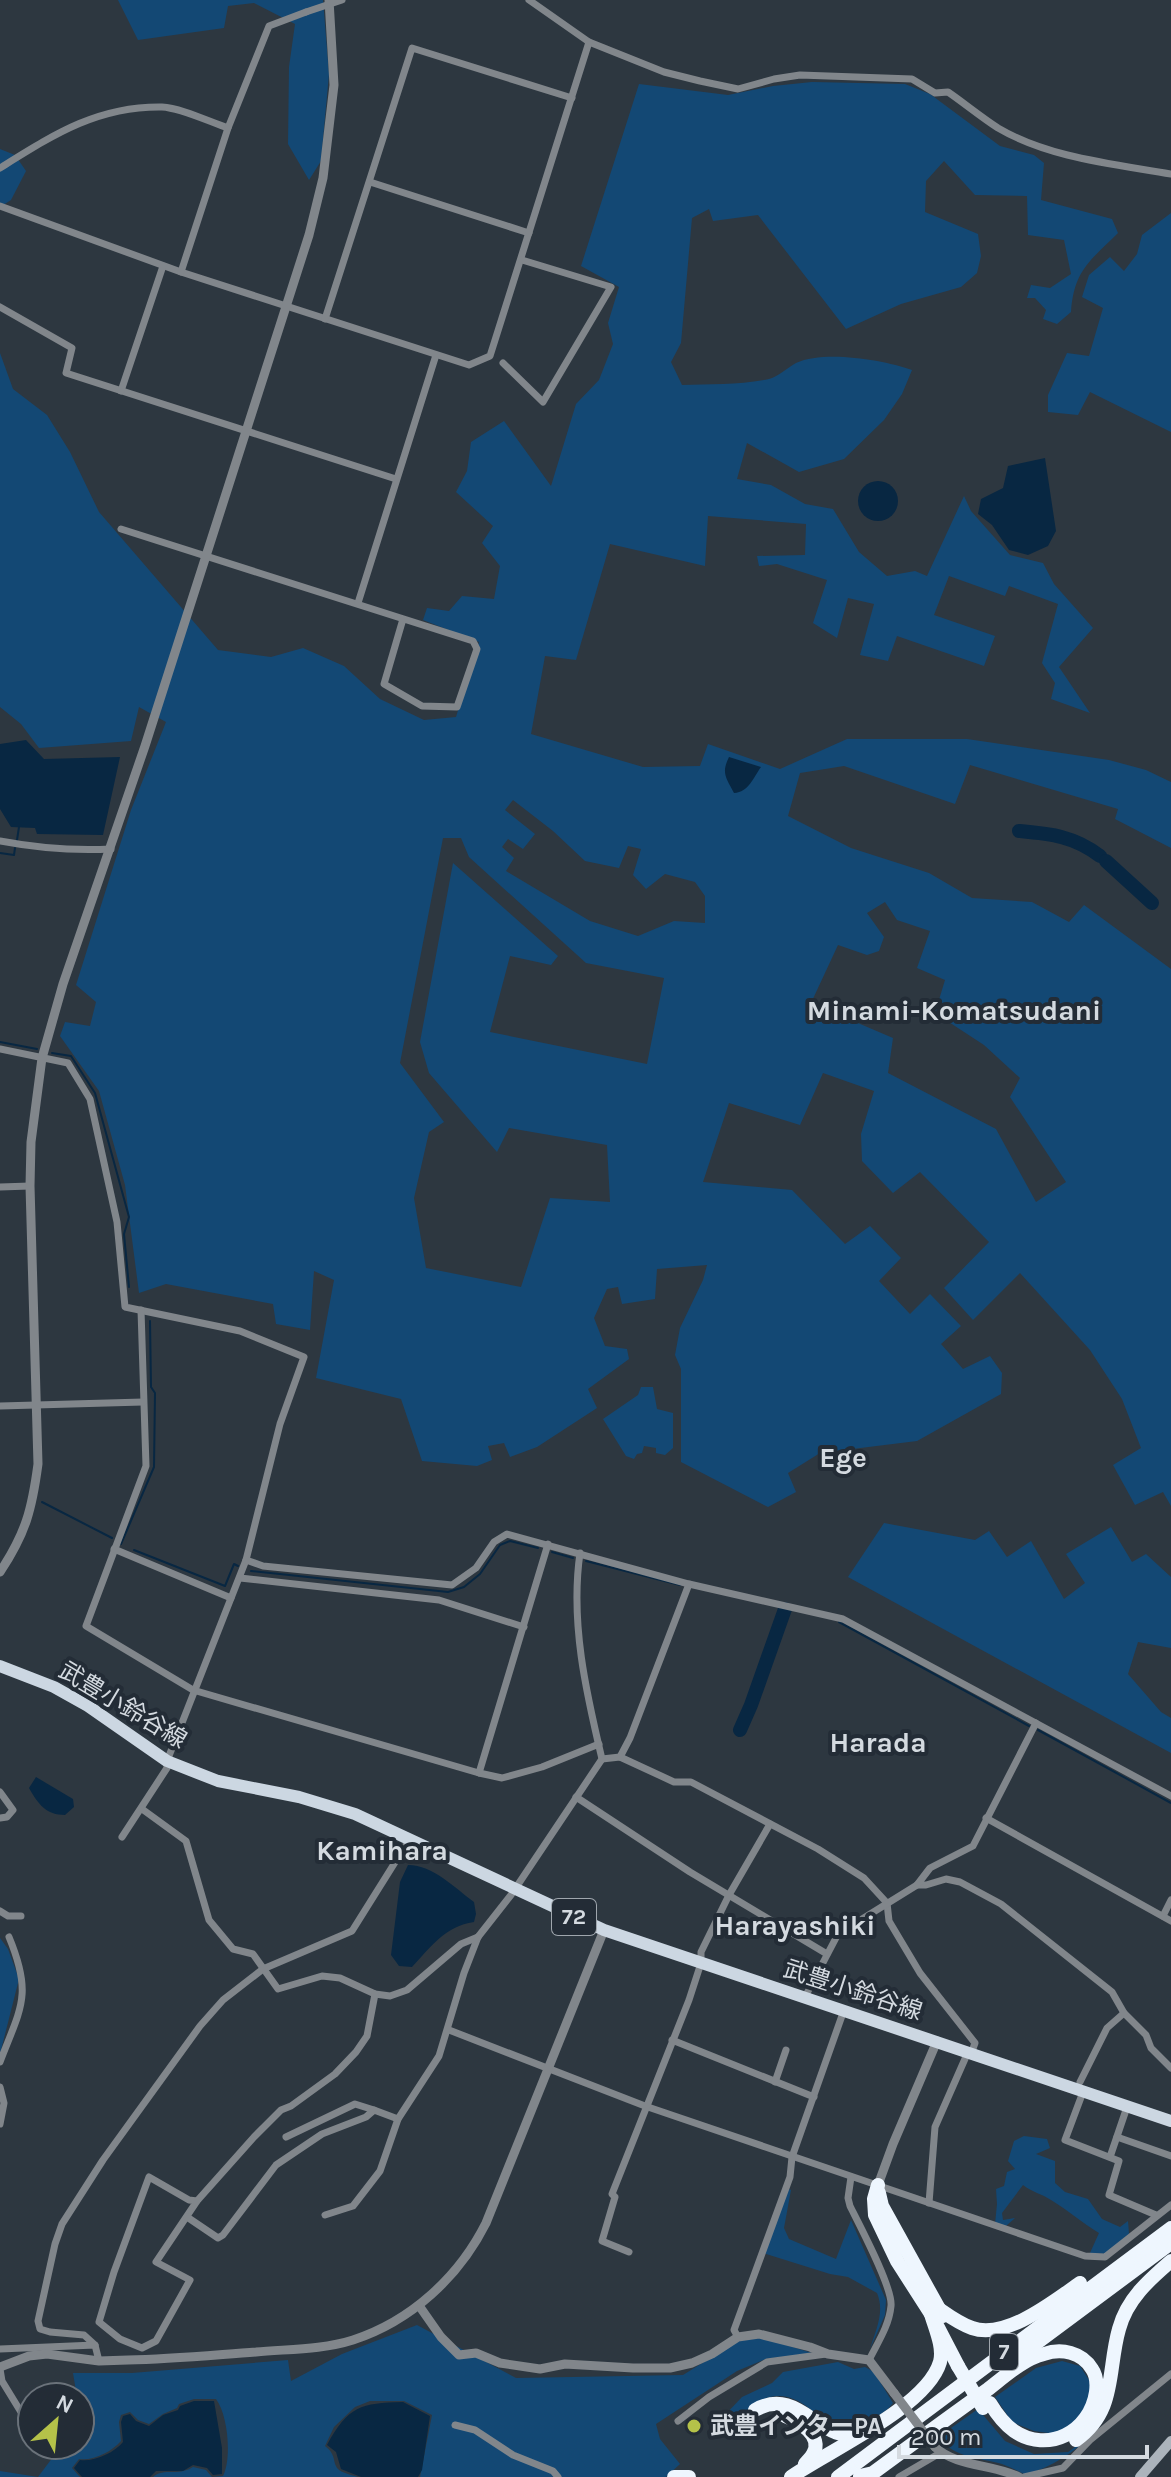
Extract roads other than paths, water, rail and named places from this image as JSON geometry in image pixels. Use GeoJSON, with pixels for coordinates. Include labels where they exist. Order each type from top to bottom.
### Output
{"type":"FeatureCollection","features":[{"type":"Feature","properties":{"kind":"highway"},"geometry":{"type":"LineString","coordinates":[[878,2185],[882,2206],[994,2424],[1031,2447],[1048,2449],[1077,2440],[1099,2419],[1109,2392],[1119,2327],[1132,2300],[1145,2283],[1171,2261]]}},
{"type":"Feature","properties":{"kind":"highway"},"geometry":{"type":"LineString","coordinates":[[935,2311],[975,2330],[996,2329],[1017,2323],[1171,2221]]}},
{"type":"Feature","properties":{"kind":"highway","name":"7"},"geometry":{"type":"LineString","coordinates":[[850,2476],[1171,2228]]}},
{"type":"Feature","properties":{"kind":"highway","name":"7"},"geometry":{"type":"LineString","coordinates":[[850,2476],[1171,2243]]}},
{"type":"Feature","properties":{"kind":"highway"},"geometry":{"type":"LineString","coordinates":[[795,2474],[871,2430],[930,2380],[940,2362],[941,2350],[935,2311]]}},
{"type":"Feature","properties":{"kind":"highway"},"geometry":{"type":"LineString","coordinates":[[828,2477],[833,2473],[850,2476],[873,2473],[1014,2370],[1043,2354],[1064,2351],[1082,2357],[1093,2369],[1097,2383],[1094,2402],[1079,2428],[1049,2441],[1032,2439],[1014,2431],[986,2405]]}},
{"type":"Feature","properties":{"kind":"highway"},"geometry":{"type":"LineString","coordinates":[[755,2410],[771,2403],[786,2404],[834,2433],[857,2435],[871,2430]]}},
{"type":"Feature","properties":{"kind":"highway"},"geometry":{"type":"LineString","coordinates":[[785,2416],[806,2427],[816,2447],[813,2455],[795,2474]]}},
{"type":"Feature","properties":{"kind":"highway"},"geometry":{"type":"LineString","coordinates":[[674,2477],[689,2477]]}},
{"type":"Feature","properties":{"kind":"main road","name":"武豊小鈴谷線"},"geometry":{"type":"LineString","coordinates":[[0,1666],[54,1687],[88,1706],[167,1761],[218,1781],[299,1797],[355,1814],[604,1930],[970,2053],[1082,2087],[1127,2107],[1171,2121]]}},
{"type":"Feature","properties":{"kind":"main road"},"geometry":{"type":"LineString","coordinates":[[1140,2477],[1171,2441]]}},
{"type":"Feature","properties":{"kind":"street"},"geometry":{"type":"LineString","coordinates":[[0,1572],[12,1554],[33,1506],[38,1464],[30,1186],[31,1142],[42,1058],[63,984],[111,849],[309,235],[323,178],[334,85],[329,0]]}},
{"type":"Feature","properties":{"kind":"street"},"geometry":{"type":"LineString","coordinates":[[181,272],[228,128],[269,26],[342,0]]}},
{"type":"Feature","properties":{"kind":"street"},"geometry":{"type":"LineString","coordinates":[[529,0],[589,42],[664,72],[738,89],[800,75],[912,79],[935,93],[948,92],[998,128],[1023,140],[1070,155],[1171,174]]}},
{"type":"Feature","properties":{"kind":"street"},"geometry":{"type":"LineString","coordinates":[[0,206],[163,266],[469,365],[490,356],[589,42]]}},
{"type":"Feature","properties":{"kind":"street"},"geometry":{"type":"LineString","coordinates":[[325,319],[412,48],[572,98]]}},
{"type":"Feature","properties":{"kind":"street"},"geometry":{"type":"LineString","coordinates":[[0,168],[57,133],[104,113],[165,107],[228,128]]}},
{"type":"Feature","properties":{"kind":"street"},"geometry":{"type":"LineString","coordinates":[[370,182],[529,233]]}},
{"type":"Feature","properties":{"kind":"street"},"geometry":{"type":"LineString","coordinates":[[503,363],[543,402],[611,287],[522,260]]}},
{"type":"Feature","properties":{"kind":"street"},"geometry":{"type":"LineString","coordinates":[[121,391],[163,266]]}},
{"type":"Feature","properties":{"kind":"street"},"geometry":{"type":"LineString","coordinates":[[0,307],[72,348],[66,373],[396,479]]}},
{"type":"Feature","properties":{"kind":"street"},"geometry":{"type":"LineString","coordinates":[[358,603],[436,355]]}},
{"type":"Feature","properties":{"kind":"street"},"geometry":{"type":"LineString","coordinates":[[121,529],[473,641],[477,649],[457,707],[422,706],[384,684],[403,619]]}},
{"type":"Feature","properties":{"kind":"street"},"geometry":{"type":"LineString","coordinates":[[0,841],[81,851],[111,849]]}},
{"type":"Feature","properties":{"kind":"street"},"geometry":{"type":"LineString","coordinates":[[0,1049],[68,1063],[90,1099],[117,1222],[125,1307],[240,1331],[304,1357],[280,1424],[240,1578],[193,1690],[167,1768],[122,1837]]}},
{"type":"Feature","properties":{"kind":"street"},"geometry":{"type":"LineString","coordinates":[[0,1187],[30,1186]]}},
{"type":"Feature","properties":{"kind":"street"},"geometry":{"type":"LineString","coordinates":[[141,1310],[146,1466],[86,1626],[193,1690],[479,1773],[502,1778],[542,1767],[599,1744]]}},
{"type":"Feature","properties":{"kind":"street"},"geometry":{"type":"LineString","coordinates":[[0,1406],[143,1402]]}},
{"type":"Feature","properties":{"kind":"street"},"geometry":{"type":"LineString","coordinates":[[246,1560],[263,1566],[452,1585],[476,1568],[494,1542],[507,1534],[689,1584],[843,1619],[1171,1796]]}},
{"type":"Feature","properties":{"kind":"street"},"geometry":{"type":"LineString","coordinates":[[479,1773],[548,1544]]}},
{"type":"Feature","properties":{"kind":"street"},"geometry":{"type":"LineString","coordinates":[[114,1549],[231,1598]]}},
{"type":"Feature","properties":{"kind":"street"},"geometry":{"type":"LineString","coordinates":[[325,2215],[353,2206],[383,2164],[398,2119],[439,2056],[478,1937],[511,1895],[602,1759],[580,1656],[577,1576],[580,1553]]}},
{"type":"Feature","properties":{"kind":"street"},"geometry":{"type":"LineString","coordinates":[[240,1578],[439,1600],[524,1627]]}},
{"type":"Feature","properties":{"kind":"street"},"geometry":{"type":"LineString","coordinates":[[620,1757],[689,1584]]}},
{"type":"Feature","properties":{"kind":"street"},"geometry":{"type":"LineString","coordinates":[[805,1997],[838,1934],[917,1885],[930,1868],[973,1846],[1036,1723]]}},
{"type":"Feature","properties":{"kind":"street"},"geometry":{"type":"LineString","coordinates":[[602,1759],[620,1757],[674,1782],[691,1782],[818,1849],[864,1878],[887,1903],[889,1921],[920,1973],[975,2043],[935,2127],[929,2203]]}},
{"type":"Feature","properties":{"kind":"street"},"geometry":{"type":"LineString","coordinates":[[0,1792],[13,1810],[7,1817],[0,1818]]}},
{"type":"Feature","properties":{"kind":"street"},"geometry":{"type":"LineString","coordinates":[[576,1797],[690,1872],[827,1954]]}},
{"type":"Feature","properties":{"kind":"street"},"geometry":{"type":"LineString","coordinates":[[142,1809],[186,1841],[209,1920],[233,1949],[253,1954],[278,1989],[322,1976],[340,1978],[375,1994],[390,1996],[407,1990],[461,1944],[478,1937]]}},
{"type":"Feature","properties":{"kind":"street"},"geometry":{"type":"LineString","coordinates":[[986,1818],[1171,1921]]}},
{"type":"Feature","properties":{"kind":"street"},"geometry":{"type":"LineString","coordinates":[[629,2252],[602,2241],[615,2197],[612,2194],[701,1963],[701,1952],[729,1895],[770,1824]]}},
{"type":"Feature","properties":{"kind":"street"},"geometry":{"type":"LineString","coordinates":[[99,2361],[95,2345],[84,2335],[40,2329],[38,2321],[62,2224],[103,2160],[200,2026],[223,2000],[263,1969],[352,1931],[409,1840]]}},
{"type":"Feature","properties":{"kind":"street"},"geometry":{"type":"LineString","coordinates":[[917,1885],[946,1879],[960,1882],[1001,1904],[1112,1992],[1124,2013],[1146,2035],[1151,2048],[1171,2068]]}},
{"type":"Feature","properties":{"kind":"street"},"geometry":{"type":"LineString","coordinates":[[1163,1916],[1171,1900]]}},
{"type":"Feature","properties":{"kind":"street"},"geometry":{"type":"LineString","coordinates":[[0,1911],[8,1916],[21,1916]]}},
{"type":"Feature","properties":{"kind":"street"},"geometry":{"type":"LineString","coordinates":[[16,2404],[2,2381],[0,2368],[29,2356],[47,2354],[99,2361],[172,2359],[322,2346],[351,2341],[420,2307],[458,2266],[476,2243],[486,2223],[604,1930]]}},
{"type":"Feature","properties":{"kind":"street"},"geometry":{"type":"LineString","coordinates":[[0,2062],[24,2000],[20,1964],[9,1937]]}},
{"type":"Feature","properties":{"kind":"street"},"geometry":{"type":"LineString","coordinates":[[197,2201],[189,2200],[149,2177],[99,2322],[120,2339],[142,2348],[156,2341],[190,2280],[156,2262],[197,2201],[281,2110],[335,2074],[356,2052],[367,2036],[375,1994]]}},
{"type":"Feature","properties":{"kind":"street"},"geometry":{"type":"LineString","coordinates":[[738,2337],[734,2330],[790,2177],[792,2157],[844,2010]]}},
{"type":"Feature","properties":{"kind":"street"},"geometry":{"type":"LineString","coordinates":[[1124,2013],[1107,2028],[1082,2087],[1065,2140],[1119,2161],[1109,2195],[1156,2215]]}},
{"type":"Feature","properties":{"kind":"street"},"geometry":{"type":"LineString","coordinates":[[449,2030],[645,2106],[1062,2251],[1105,2257],[1171,2205]]}},
{"type":"Feature","properties":{"kind":"street"},"geometry":{"type":"LineString","coordinates":[[672,2040],[814,2097]]}},
{"type":"Feature","properties":{"kind":"street"},"geometry":{"type":"LineString","coordinates":[[878,2185],[937,2041]]}},
{"type":"Feature","properties":{"kind":"street"},"geometry":{"type":"LineString","coordinates":[[775,2082],[786,2050]]}},
{"type":"Feature","properties":{"kind":"street"},"geometry":{"type":"LineString","coordinates":[[0,2087],[4,2103],[0,2124]]}},
{"type":"Feature","properties":{"kind":"street"},"geometry":{"type":"LineString","coordinates":[[286,2137],[355,2104],[398,2119]]}},
{"type":"Feature","properties":{"kind":"street"},"geometry":{"type":"LineString","coordinates":[[1110,2157],[1127,2107]]}},
{"type":"Feature","properties":{"kind":"street"},"geometry":{"type":"LineString","coordinates":[[187,2217],[218,2238],[276,2165],[322,2134],[366,2117],[374,2110]]}},
{"type":"Feature","properties":{"kind":"street"},"geometry":{"type":"LineString","coordinates":[[1117,2137],[1171,2156]]}},
{"type":"Feature","properties":{"kind":"street"},"geometry":{"type":"LineString","coordinates":[[851,2177],[848,2198],[892,2302],[888,2323],[869,2360]]}},
{"type":"Feature","properties":{"kind":"street"},"geometry":{"type":"LineString","coordinates":[[420,2307],[441,2337],[459,2355],[476,2353],[500,2363],[540,2369],[565,2364],[670,2368],[712,2354],[738,2337],[759,2334],[828,2354],[869,2360],[937,2450],[1021,2477],[1063,2468],[1090,2440],[1171,2374]]}},
{"type":"Feature","properties":{"kind":"street"},"geometry":{"type":"LineString","coordinates":[[0,2349],[95,2345]]}},
{"type":"Feature","properties":{"kind":"street"},"geometry":{"type":"LineString","coordinates":[[678,2421],[709,2397],[767,2362],[828,2354]]}},
{"type":"Feature","properties":{"kind":"street"},"geometry":{"type":"LineString","coordinates":[[455,2425],[475,2430],[513,2455],[553,2471],[558,2477]]}},
{"type":"Feature","properties":{"kind":"street"},"geometry":{"type":"LineString","coordinates":[[899,2477],[937,2450]]}},
{"type":"Feature","properties":{"kind":"waterway"},"geometry":{"type":"LineString","coordinates":[[17,840],[19,827]]}},
{"type":"Feature","properties":{"kind":"waterway"},"geometry":{"type":"LineString","coordinates":[[1019,831],[1071,840],[1100,856]]}},
{"type":"Feature","properties":{"kind":"waterway"},"geometry":{"type":"LineString","coordinates":[[0,853],[14,855],[15,848]]}},
{"type":"Feature","properties":{"kind":"waterway"},"geometry":{"type":"LineString","coordinates":[[1106,861],[1152,903]]}},
{"type":"Feature","properties":{"kind":"waterway"},"geometry":{"type":"LineString","coordinates":[[0,1042],[37,1049]]}},
{"type":"Feature","properties":{"kind":"waterway"},"geometry":{"type":"LineString","coordinates":[[52,1053],[71,1056],[95,1093],[129,1217],[124,1234],[129,1287]]}},
{"type":"Feature","properties":{"kind":"waterway"},"geometry":{"type":"LineString","coordinates":[[121,1544],[154,1467],[155,1393],[151,1387],[150,1321]]}},
{"type":"Feature","properties":{"kind":"waterway"},"geometry":{"type":"LineString","coordinates":[[42,1502],[112,1538]]}},
{"type":"Feature","properties":{"kind":"waterway"},"geometry":{"type":"LineString","coordinates":[[251,1571],[448,1592],[464,1587],[480,1574],[500,1545],[510,1541],[538,1548]]}},
{"type":"Feature","properties":{"kind":"waterway"},"geometry":{"type":"LineString","coordinates":[[134,1550],[225,1586],[234,1564],[238,1566]]}},
{"type":"Feature","properties":{"kind":"waterway"},"geometry":{"type":"LineString","coordinates":[[552,1552],[573,1558]]}},
{"type":"Feature","properties":{"kind":"waterway"},"geometry":{"type":"LineString","coordinates":[[586,1561],[680,1585]]}},
{"type":"Feature","properties":{"kind":"waterway"},"geometry":{"type":"LineString","coordinates":[[740,1730],[785,1609]]}},
{"type":"Feature","properties":{"kind":"waterway"},"geometry":{"type":"LineString","coordinates":[[839,1622],[1029,1726]]}},
{"type":"Feature","properties":{"kind":"waterway"},"geometry":{"type":"LineString","coordinates":[[1038,1730],[1171,1803]]}},
{"type":"Feature","properties":{"kind":"place","name":"武豊インターPA"},"geometry":{"type":"Point","coordinates":[694,2426]}},
{"type":"Feature","properties":{"kind":"district","name":"Minami-Komatsudani"},"geometry":{"type":"Point","coordinates":[954,1010]}},
{"type":"Feature","properties":{"kind":"district","name":"Ege"},"geometry":{"type":"Point","coordinates":[843,1457]}},
{"type":"Feature","properties":{"kind":"district","name":"Harada"},"geometry":{"type":"Point","coordinates":[878,1742]}},
{"type":"Feature","properties":{"kind":"district","name":"Kamihara"},"geometry":{"type":"Point","coordinates":[382,1850]}},
{"type":"Feature","properties":{"kind":"district","name":"Harayashiki"},"geometry":{"type":"Point","coordinates":[795,1925]}}]}
